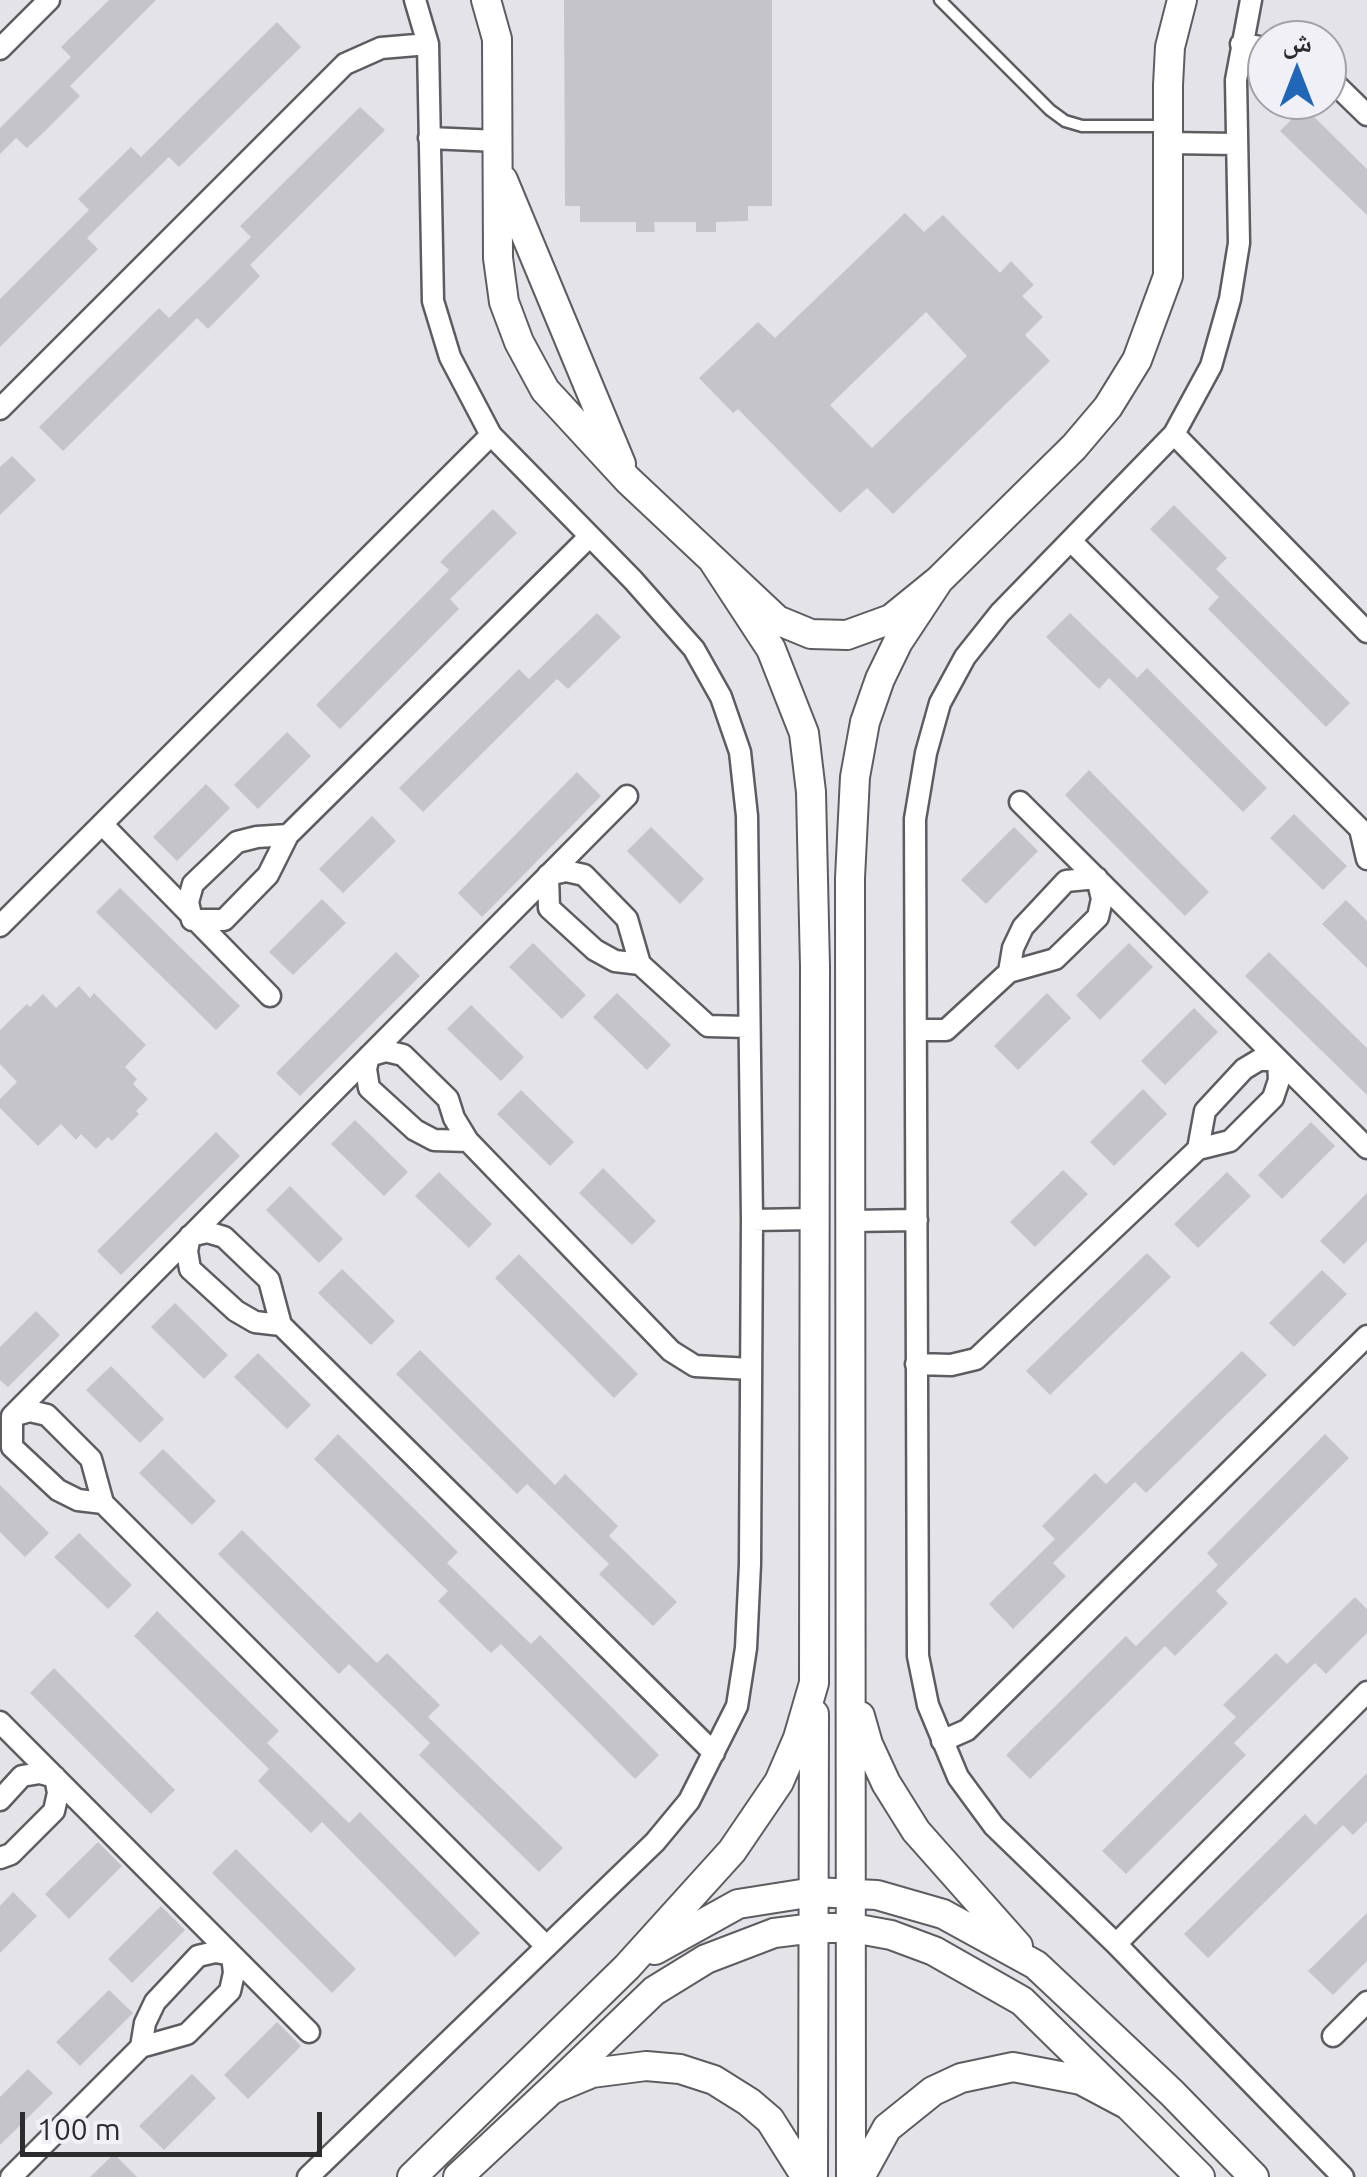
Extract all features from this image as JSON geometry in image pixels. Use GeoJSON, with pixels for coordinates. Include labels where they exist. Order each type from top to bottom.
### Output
{"type":"FeatureCollection","features":[{"type":"Feature","properties":{"kind":"main road"},"geometry":{"type":"LineString","coordinates":[[486,0],[496,39],[498,258],[504,302],[519,342],[545,390],[628,480],[777,620],[811,634],[847,635],[891,619],[939,580],[1074,446],[1108,407],[1137,360],[1168,276],[1170,47],[1182,0]]}},
{"type":"Feature","properties":{"kind":"main road"},"geometry":{"type":"LineString","coordinates":[[498,155],[628,480]]}},
{"type":"Feature","properties":{"kind":"main road"},"geometry":{"type":"LineString","coordinates":[[714,562],[772,649],[804,733],[813,831],[814,1928],[810,2177]]}},
{"type":"Feature","properties":{"kind":"main road"},"geometry":{"type":"LineString","coordinates":[[851,2177],[850,878],[854,794],[865,722],[880,679],[898,642],[939,580]]}},
{"type":"Feature","properties":{"kind":"main road"},"geometry":{"type":"LineString","coordinates":[[815,967],[851,967]]}},
{"type":"Feature","properties":{"kind":"main road"},"geometry":{"type":"LineString","coordinates":[[814,1468],[851,1468]]}},
{"type":"Feature","properties":{"kind":"main road"},"geometry":{"type":"LineString","coordinates":[[412,2177],[627,1967],[732,1851],[779,1782],[798,1738],[814,1682]]}},
{"type":"Feature","properties":{"kind":"main road"},"geometry":{"type":"LineString","coordinates":[[852,1685],[868,1744],[899,1806],[958,1881],[1036,1965],[1172,2093],[1254,2177]]}},
{"type":"Feature","properties":{"kind":"main road"},"geometry":{"type":"LineString","coordinates":[[627,1967],[738,1904],[814,1892],[876,1895],[942,1914],[1036,1965]]}},
{"type":"Feature","properties":{"kind":"main road"},"geometry":{"type":"LineString","coordinates":[[458,2177],[654,1991],[706,1959],[774,1933],[814,1928],[853,1928],[891,1935],[934,1951],[1022,2002],[1200,2177]]}},
{"type":"Feature","properties":{"kind":"main road"},"geometry":{"type":"LineString","coordinates":[[551,2090],[618,2067],[680,2069],[697,2074],[726,2087],[770,2120],[810,2177]]}},
{"type":"Feature","properties":{"kind":"main road"},"geometry":{"type":"LineString","coordinates":[[860,2177],[888,2128],[908,2110],[933,2090],[988,2070],[1013,2067],[1060,2074],[1128,2105]]}},
{"type":"Feature","properties":{"kind":"street"},"geometry":{"type":"LineString","coordinates":[[0,49],[49,0]]}},
{"type":"Feature","properties":{"kind":"street"},"geometry":{"type":"LineString","coordinates":[[308,2177],[656,1842],[689,1800],[737,1706],[746,1648],[752,1220],[747,816],[740,752],[721,697],[694,649],[633,580],[492,435],[450,357],[433,301],[428,44],[414,0]]}},
{"type":"Feature","properties":{"kind":"street"},"geometry":{"type":"LineString","coordinates":[[1251,0],[1236,80],[1238,243],[1230,299],[1210,366],[1174,434],[1000,612],[965,657],[940,704],[926,753],[915,819],[918,1656],[928,1705],[958,1777],[994,1826],[1116,1944],[1342,2177]]}},
{"type":"Feature","properties":{"kind":"street"},"geometry":{"type":"LineString","coordinates":[[0,409],[345,64],[382,48],[428,44]]}},
{"type":"Feature","properties":{"kind":"street"},"geometry":{"type":"LineString","coordinates":[[1241,44],[1247,45]]}},
{"type":"Feature","properties":{"kind":"street"},"geometry":{"type":"LineString","coordinates":[[1347,96],[1367,115]]}},
{"type":"Feature","properties":{"kind":"street"},"geometry":{"type":"LineString","coordinates":[[1168,135],[1236,144]]}},
{"type":"Feature","properties":{"kind":"street"},"geometry":{"type":"LineString","coordinates":[[429,138],[498,155]]}},
{"type":"Feature","properties":{"kind":"street"},"geometry":{"type":"LineString","coordinates":[[1174,434],[1367,632]]}},
{"type":"Feature","properties":{"kind":"street"},"geometry":{"type":"LineString","coordinates":[[0,926],[492,435]]}},
{"type":"Feature","properties":{"kind":"street"},"geometry":{"type":"LineString","coordinates":[[192,920],[224,920],[268,875],[288,834],[588,537]]}},
{"type":"Feature","properties":{"kind":"street"},"geometry":{"type":"LineString","coordinates":[[1071,542],[1363,830],[1367,859]]}},
{"type":"Feature","properties":{"kind":"street"},"geometry":{"type":"LineString","coordinates":[[6,1422],[627,796]]}},
{"type":"Feature","properties":{"kind":"street"},"geometry":{"type":"LineString","coordinates":[[1020,802],[1367,1148]]}},
{"type":"Feature","properties":{"kind":"street"},"geometry":{"type":"LineString","coordinates":[[102,824],[270,996]]}},
{"type":"Feature","properties":{"kind":"street"},"geometry":{"type":"LineString","coordinates":[[192,920],[188,902],[193,884],[238,842],[288,834]]}},
{"type":"Feature","properties":{"kind":"street"},"geometry":{"type":"LineString","coordinates":[[548,875],[566,871],[584,876],[628,919],[640,964],[708,1026],[748,1027]]}},
{"type":"Feature","properties":{"kind":"street"},"geometry":{"type":"LineString","coordinates":[[548,875],[549,908],[595,950],[615,960],[640,964]]}},
{"type":"Feature","properties":{"kind":"street"},"geometry":{"type":"LineString","coordinates":[[917,1030],[946,1030],[1009,972],[1055,959],[1098,917],[1102,898],[1097,878]]}},
{"type":"Feature","properties":{"kind":"street"},"geometry":{"type":"LineString","coordinates":[[1009,972],[1013,948],[1023,928],[1066,882],[1097,878]]}},
{"type":"Feature","properties":{"kind":"street"},"geometry":{"type":"LineString","coordinates":[[369,1056],[386,1051],[404,1055],[448,1099],[468,1141],[671,1351],[696,1366],[751,1369]]}},
{"type":"Feature","properties":{"kind":"street"},"geometry":{"type":"LineString","coordinates":[[369,1056],[369,1088],[415,1130],[434,1140],[468,1141]]}},
{"type":"Feature","properties":{"kind":"street"},"geometry":{"type":"LineString","coordinates":[[1198,1149],[1205,1111],[1244,1068],[1258,1060],[1278,1060]]}},
{"type":"Feature","properties":{"kind":"street"},"geometry":{"type":"LineString","coordinates":[[916,1364],[950,1365],[976,1359],[1198,1149],[1230,1141],[1273,1098],[1279,1080],[1278,1060]]}},
{"type":"Feature","properties":{"kind":"street"},"geometry":{"type":"LineString","coordinates":[[752,1220],[814,1220]]}},
{"type":"Feature","properties":{"kind":"street"},"geometry":{"type":"LineString","coordinates":[[851,1221],[917,1220]]}},
{"type":"Feature","properties":{"kind":"street"},"geometry":{"type":"LineString","coordinates":[[190,1236],[207,1232],[224,1237],[236,1248],[268,1280],[281,1326],[714,1753]]}},
{"type":"Feature","properties":{"kind":"street"},"geometry":{"type":"LineString","coordinates":[[190,1236],[190,1269],[236,1311],[256,1322],[281,1326]]}},
{"type":"Feature","properties":{"kind":"street"},"geometry":{"type":"LineString","coordinates":[[942,1741],[967,1730],[1367,1336]]}},
{"type":"Feature","properties":{"kind":"street"},"geometry":{"type":"LineString","coordinates":[[6,1422],[30,1410],[47,1415],[91,1459],[103,1504],[546,1946]]}},
{"type":"Feature","properties":{"kind":"street"},"geometry":{"type":"LineString","coordinates":[[6,1422],[12,1448],[58,1490],[78,1500],[103,1504]]}},
{"type":"Feature","properties":{"kind":"street"},"geometry":{"type":"LineString","coordinates":[[1116,1944],[1367,1692]]}},
{"type":"Feature","properties":{"kind":"street"},"geometry":{"type":"LineString","coordinates":[[0,1722],[309,2032]]}},
{"type":"Feature","properties":{"kind":"street"},"geometry":{"type":"LineString","coordinates":[[0,1800],[22,1776],[40,1773],[55,1778]]}},
{"type":"Feature","properties":{"kind":"street"},"geometry":{"type":"LineString","coordinates":[[0,1858],[11,1854],[54,1811],[58,1793],[55,1778]]}},
{"type":"Feature","properties":{"kind":"street"},"geometry":{"type":"LineString","coordinates":[[141,2047],[145,2022],[155,2002],[198,1956],[215,1952],[232,1955]]}},
{"type":"Feature","properties":{"kind":"street"},"geometry":{"type":"LineString","coordinates":[[11,2177],[141,2047],[187,2034],[230,1991],[232,1955]]}},
{"type":"Feature","properties":{"kind":"street"},"geometry":{"type":"LineString","coordinates":[[1332,2036],[1367,2002]]}},
{"type":"Feature","properties":{"kind":"lane"},"geometry":{"type":"LineString","coordinates":[[940,0],[1065,121],[1168,135]]}},
{"type":"Feature","properties":{"kind":"building"},"geometry":{"type":"Polygon","coordinates":[[[109,0],[156,0],[70,86],[80,96],[43,133],[27,148],[16,138],[0,154],[0,128],[71,57],[61,47],[109,0]]]}},
{"type":"Feature","properties":{"kind":"building"},"geometry":{"type":"Polygon","coordinates":[[[564,0],[772,0],[772,206],[748,206],[748,221],[716,222],[716,232],[696,232],[696,222],[654,222],[655,232],[636,232],[636,222],[580,222],[580,206],[565,206],[564,0]]]}},
{"type":"Feature","properties":{"kind":"building"},"geometry":{"type":"Polygon","coordinates":[[[277,22],[301,47],[179,167],[169,157],[128,197],[87,238],[98,249],[0,347],[0,299],[89,210],[78,199],[131,147],[141,157],[277,22]]]}},
{"type":"Feature","properties":{"kind":"building"},"geometry":{"type":"Polygon","coordinates":[[[360,107],[385,130],[250,265],[260,276],[208,329],[197,318],[63,451],[39,427],[159,308],[169,318],[209,279],[251,237],[240,226],[360,107]]]}},
{"type":"Feature","properties":{"kind":"building"},"geometry":{"type":"Polygon","coordinates":[[[1291,120],[1317,120],[1367,169],[1367,215],[1280,131],[1291,120]]]}},
{"type":"Feature","properties":{"kind":"building"},"geometry":{"type":"Polygon","coordinates":[[[905,213],[924,232],[943,215],[1000,273],[1011,261],[1034,285],[1022,296],[1043,317],[1025,335],[1050,361],[893,514],[867,488],[840,513],[738,409],[733,413],[699,378],[758,322],[775,338],[905,213]],[[926,312],[830,405],[872,448],[967,356],[926,312]]]}},
{"type":"Feature","properties":{"kind":"building"},"geometry":{"type":"Polygon","coordinates":[[[12,456],[36,480],[0,515],[0,467],[12,456]]]}},
{"type":"Feature","properties":{"kind":"building"},"geometry":{"type":"Polygon","coordinates":[[[1174,505],[1227,558],[1216,569],[1350,703],[1326,727],[1208,609],[1219,597],[1150,529],[1174,505]]]}},
{"type":"Feature","properties":{"kind":"building"},"geometry":{"type":"Polygon","coordinates":[[[493,509],[517,533],[450,599],[459,609],[340,729],[316,705],[449,570],[440,562],[493,509]]]}},
{"type":"Feature","properties":{"kind":"building"},"geometry":{"type":"Polygon","coordinates":[[[597,613],[621,637],[568,689],[557,679],[423,812],[399,788],[519,669],[529,679],[597,613]]]}},
{"type":"Feature","properties":{"kind":"building"},"geometry":{"type":"Polygon","coordinates":[[[1070,613],[1137,678],[1147,668],[1267,788],[1243,812],[1109,678],[1099,689],[1046,637],[1070,613]]]}},
{"type":"Feature","properties":{"kind":"building"},"geometry":{"type":"Polygon","coordinates":[[[287,732],[311,756],[258,809],[234,785],[287,732]]]}},
{"type":"Feature","properties":{"kind":"building"},"geometry":{"type":"Polygon","coordinates":[[[1089,770],[1209,892],[1185,916],[1065,795],[1089,770]]]}},
{"type":"Feature","properties":{"kind":"building"},"geometry":{"type":"Polygon","coordinates":[[[577,772],[601,796],[482,917],[458,893],[577,772]]]}},
{"type":"Feature","properties":{"kind":"building"},"geometry":{"type":"Polygon","coordinates":[[[206,784],[230,808],[177,861],[153,837],[206,784]]]}},
{"type":"Feature","properties":{"kind":"building"},"geometry":{"type":"Polygon","coordinates":[[[1294,814],[1347,866],[1323,890],[1270,838],[1294,814]]]}},
{"type":"Feature","properties":{"kind":"building"},"geometry":{"type":"Polygon","coordinates":[[[372,816],[396,841],[343,893],[319,869],[372,816]]]}},
{"type":"Feature","properties":{"kind":"building"},"geometry":{"type":"Polygon","coordinates":[[[651,827],[704,879],[680,904],[627,851],[651,827]]]}},
{"type":"Feature","properties":{"kind":"building"},"geometry":{"type":"Polygon","coordinates":[[[1014,827],[1038,851],[986,904],[961,880],[1014,827]]]}},
{"type":"Feature","properties":{"kind":"building"},"geometry":{"type":"Polygon","coordinates":[[[120,888],[240,1006],[216,1030],[96,912],[120,888]]]}},
{"type":"Feature","properties":{"kind":"building"},"geometry":{"type":"Polygon","coordinates":[[[322,899],[346,923],[293,975],[269,952],[322,899]]]}},
{"type":"Feature","properties":{"kind":"building"},"geometry":{"type":"Polygon","coordinates":[[[1346,900],[1367,921],[1367,968],[1322,924],[1346,900]]]}},
{"type":"Feature","properties":{"kind":"building"},"geometry":{"type":"Polygon","coordinates":[[[533,943],[586,995],[562,1019],[509,967],[533,943]]]}},
{"type":"Feature","properties":{"kind":"building"},"geometry":{"type":"Polygon","coordinates":[[[1129,943],[1153,967],[1100,1020],[1076,995],[1129,943]]]}},
{"type":"Feature","properties":{"kind":"building"},"geometry":{"type":"Polygon","coordinates":[[[396,952],[420,976],[300,1096],[276,1073],[396,952]]]}},
{"type":"Feature","properties":{"kind":"building"},"geometry":{"type":"Polygon","coordinates":[[[1269,952],[1367,1048],[1367,1095],[1245,976],[1269,952]]]}},
{"type":"Feature","properties":{"kind":"building"},"geometry":{"type":"Polygon","coordinates":[[[79,986],[90,998],[94,993],[146,1045],[125,1067],[137,1079],[133,1084],[148,1099],[112,1141],[108,1137],[96,1149],[81,1134],[76,1140],[61,1124],[38,1146],[0,1108],[0,1099],[17,1082],[0,1064],[0,1030],[43,994],[56,1008],[79,986]]]}},
{"type":"Feature","properties":{"kind":"building"},"geometry":{"type":"Polygon","coordinates":[[[617,993],[671,1045],[647,1070],[593,1017],[617,993]]]}},
{"type":"Feature","properties":{"kind":"building"},"geometry":{"type":"Polygon","coordinates":[[[1047,993],[1071,1018],[1018,1070],[994,1046],[1047,993]]]}},
{"type":"Feature","properties":{"kind":"building"},"geometry":{"type":"Polygon","coordinates":[[[471,1005],[524,1057],[501,1081],[447,1029],[471,1005]]]}},
{"type":"Feature","properties":{"kind":"building"},"geometry":{"type":"Polygon","coordinates":[[[1194,1008],[1218,1032],[1165,1085],[1141,1061],[1194,1008]]]}},
{"type":"Feature","properties":{"kind":"building"},"geometry":{"type":"Polygon","coordinates":[[[1143,1089],[1167,1114],[1114,1166],[1090,1142],[1143,1089]]]}},
{"type":"Feature","properties":{"kind":"building"},"geometry":{"type":"Polygon","coordinates":[[[521,1090],[574,1142],[550,1166],[497,1114],[521,1090]]]}},
{"type":"Feature","properties":{"kind":"building"},"geometry":{"type":"Polygon","coordinates":[[[355,1120],[408,1172],[384,1196],[331,1144],[355,1120]]]}},
{"type":"Feature","properties":{"kind":"building"},"geometry":{"type":"Polygon","coordinates":[[[1311,1122],[1335,1146],[1282,1199],[1258,1175],[1311,1122]]]}},
{"type":"Feature","properties":{"kind":"building"},"geometry":{"type":"Polygon","coordinates":[[[216,1132],[240,1156],[121,1275],[97,1251],[216,1132]]]}},
{"type":"Feature","properties":{"kind":"building"},"geometry":{"type":"Polygon","coordinates":[[[603,1168],[656,1221],[632,1245],[579,1193],[603,1168]]]}},
{"type":"Feature","properties":{"kind":"building"},"geometry":{"type":"Polygon","coordinates":[[[1063,1170],[1088,1194],[1035,1247],[1010,1222],[1063,1170]]]}},
{"type":"Feature","properties":{"kind":"building"},"geometry":{"type":"Polygon","coordinates":[[[439,1172],[492,1224],[469,1248],[415,1196],[439,1172]]]}},
{"type":"Feature","properties":{"kind":"building"},"geometry":{"type":"Polygon","coordinates":[[[1227,1172],[1251,1196],[1198,1248],[1174,1224],[1227,1172]]]}},
{"type":"Feature","properties":{"kind":"building"},"geometry":{"type":"Polygon","coordinates":[[[290,1186],[343,1239],[319,1263],[266,1210],[290,1186]]]}},
{"type":"Feature","properties":{"kind":"building"},"geometry":{"type":"Polygon","coordinates":[[[1367,1193],[1367,1241],[1344,1264],[1320,1241],[1367,1193]]]}},
{"type":"Feature","properties":{"kind":"building"},"geometry":{"type":"Polygon","coordinates":[[[1147,1253],[1171,1277],[1050,1395],[1026,1371],[1147,1253]]]}},
{"type":"Feature","properties":{"kind":"building"},"geometry":{"type":"Polygon","coordinates":[[[519,1254],[638,1374],[614,1398],[495,1278],[519,1254]]]}},
{"type":"Feature","properties":{"kind":"building"},"geometry":{"type":"Polygon","coordinates":[[[342,1269],[395,1321],[371,1345],[318,1293],[342,1269]]]}},
{"type":"Feature","properties":{"kind":"building"},"geometry":{"type":"Polygon","coordinates":[[[1322,1270],[1347,1294],[1294,1347],[1269,1323],[1322,1270]]]}},
{"type":"Feature","properties":{"kind":"building"},"geometry":{"type":"Polygon","coordinates":[[[175,1303],[228,1355],[204,1379],[151,1327],[175,1303]]]}},
{"type":"Feature","properties":{"kind":"building"},"geometry":{"type":"Polygon","coordinates":[[[36,1311],[60,1335],[8,1387],[0,1380],[0,1347],[36,1311]]]}},
{"type":"Feature","properties":{"kind":"building"},"geometry":{"type":"Polygon","coordinates":[[[420,1350],[555,1485],[565,1474],[618,1526],[609,1536],[677,1602],[653,1626],[599,1574],[609,1564],[527,1484],[517,1494],[396,1374],[420,1350]]]}},
{"type":"Feature","properties":{"kind":"building"},"geometry":{"type":"Polygon","coordinates":[[[1242,1351],[1267,1375],[1146,1493],[1135,1482],[1053,1563],[1066,1576],[1013,1629],[989,1604],[1055,1539],[1042,1526],[1095,1473],[1106,1484],[1242,1351]]]}},
{"type":"Feature","properties":{"kind":"building"},"geometry":{"type":"Polygon","coordinates":[[[258,1353],[311,1405],[287,1429],[234,1377],[258,1353]]]}},
{"type":"Feature","properties":{"kind":"building"},"geometry":{"type":"Polygon","coordinates":[[[111,1366],[164,1419],[140,1443],[86,1390],[111,1366]]]}},
{"type":"Feature","properties":{"kind":"building"},"geometry":{"type":"Polygon","coordinates":[[[338,1434],[458,1552],[447,1563],[531,1644],[540,1635],[659,1755],[635,1779],[501,1644],[491,1653],[438,1601],[448,1591],[314,1459],[338,1434]]]}},
{"type":"Feature","properties":{"kind":"building"},"geometry":{"type":"Polygon","coordinates":[[[1325,1434],[1349,1458],[1216,1591],[1228,1603],[1175,1656],[1165,1646],[1030,1779],[1006,1755],[1126,1636],[1136,1646],[1218,1565],[1207,1553],[1325,1434]]]}},
{"type":"Feature","properties":{"kind":"building"},"geometry":{"type":"Polygon","coordinates":[[[163,1449],[216,1501],[192,1525],[139,1473],[163,1449]]]}},
{"type":"Feature","properties":{"kind":"building"},"geometry":{"type":"Polygon","coordinates":[[[0,1485],[49,1533],[25,1557],[0,1532],[0,1485]]]}},
{"type":"Feature","properties":{"kind":"building"},"geometry":{"type":"Polygon","coordinates":[[[242,1530],[377,1663],[387,1653],[440,1705],[428,1717],[563,1848],[539,1872],[419,1755],[430,1743],[349,1664],[339,1674],[218,1554],[242,1530]]]}},
{"type":"Feature","properties":{"kind":"building"},"geometry":{"type":"Polygon","coordinates":[[[79,1533],[132,1585],[108,1609],[54,1557],[79,1533]]]}},
{"type":"Feature","properties":{"kind":"building"},"geometry":{"type":"Polygon","coordinates":[[[1355,1597],[1367,1609],[1367,1633],[1326,1674],[1315,1663],[1234,1743],[1246,1755],[1126,1874],[1102,1851],[1236,1717],[1223,1705],[1276,1653],[1287,1664],[1355,1597]]]}},
{"type":"Feature","properties":{"kind":"building"},"geometry":{"type":"Polygon","coordinates":[[[157,1611],[279,1731],[267,1743],[349,1823],[360,1812],[480,1933],[455,1957],[322,1822],[311,1833],[258,1781],[269,1769],[134,1636],[157,1611]]]}},
{"type":"Feature","properties":{"kind":"building"},"geometry":{"type":"Polygon","coordinates":[[[54,1668],[175,1790],[151,1814],[30,1693],[54,1668]]]}},
{"type":"Feature","properties":{"kind":"building"},"geometry":{"type":"Polygon","coordinates":[[[1367,1773],[1367,1821],[1353,1835],[1343,1825],[1208,1958],[1184,1934],[1305,1814],[1315,1825],[1367,1773]]]}},
{"type":"Feature","properties":{"kind":"building"},"geometry":{"type":"Polygon","coordinates":[[[98,1842],[122,1866],[69,1919],[45,1894],[98,1842]]]}},
{"type":"Feature","properties":{"kind":"building"},"geometry":{"type":"Polygon","coordinates":[[[236,1849],[356,1969],[332,1993],[212,1873],[236,1849]]]}},
{"type":"Feature","properties":{"kind":"building"},"geometry":{"type":"Polygon","coordinates":[[[13,1892],[37,1916],[0,1953],[0,1906],[13,1892]]]}},
{"type":"Feature","properties":{"kind":"building"},"geometry":{"type":"Polygon","coordinates":[[[161,1906],[185,1930],[132,1983],[108,1959],[161,1906]]]}},
{"type":"Feature","properties":{"kind":"building"},"geometry":{"type":"Polygon","coordinates":[[[1367,1913],[1367,1961],[1333,1995],[1308,1971],[1367,1913]]]}},
{"type":"Feature","properties":{"kind":"building"},"geometry":{"type":"Polygon","coordinates":[[[109,1990],[133,2013],[80,2066],[56,2042],[109,1990]]]}},
{"type":"Feature","properties":{"kind":"building"},"geometry":{"type":"Polygon","coordinates":[[[277,2022],[301,2046],[248,2099],[224,2075],[277,2022]]]}},
{"type":"Feature","properties":{"kind":"building"},"geometry":{"type":"Polygon","coordinates":[[[28,2069],[53,2093],[0,2145],[0,2097],[28,2069]]]}},
{"type":"Feature","properties":{"kind":"building"},"geometry":{"type":"Polygon","coordinates":[[[192,2074],[216,2098],[164,2150],[139,2126],[192,2074]]]}},
{"type":"Feature","properties":{"kind":"building"},"geometry":{"type":"Polygon","coordinates":[[[114,2154],[137,2177],[90,2177],[114,2154]]]}}]}
